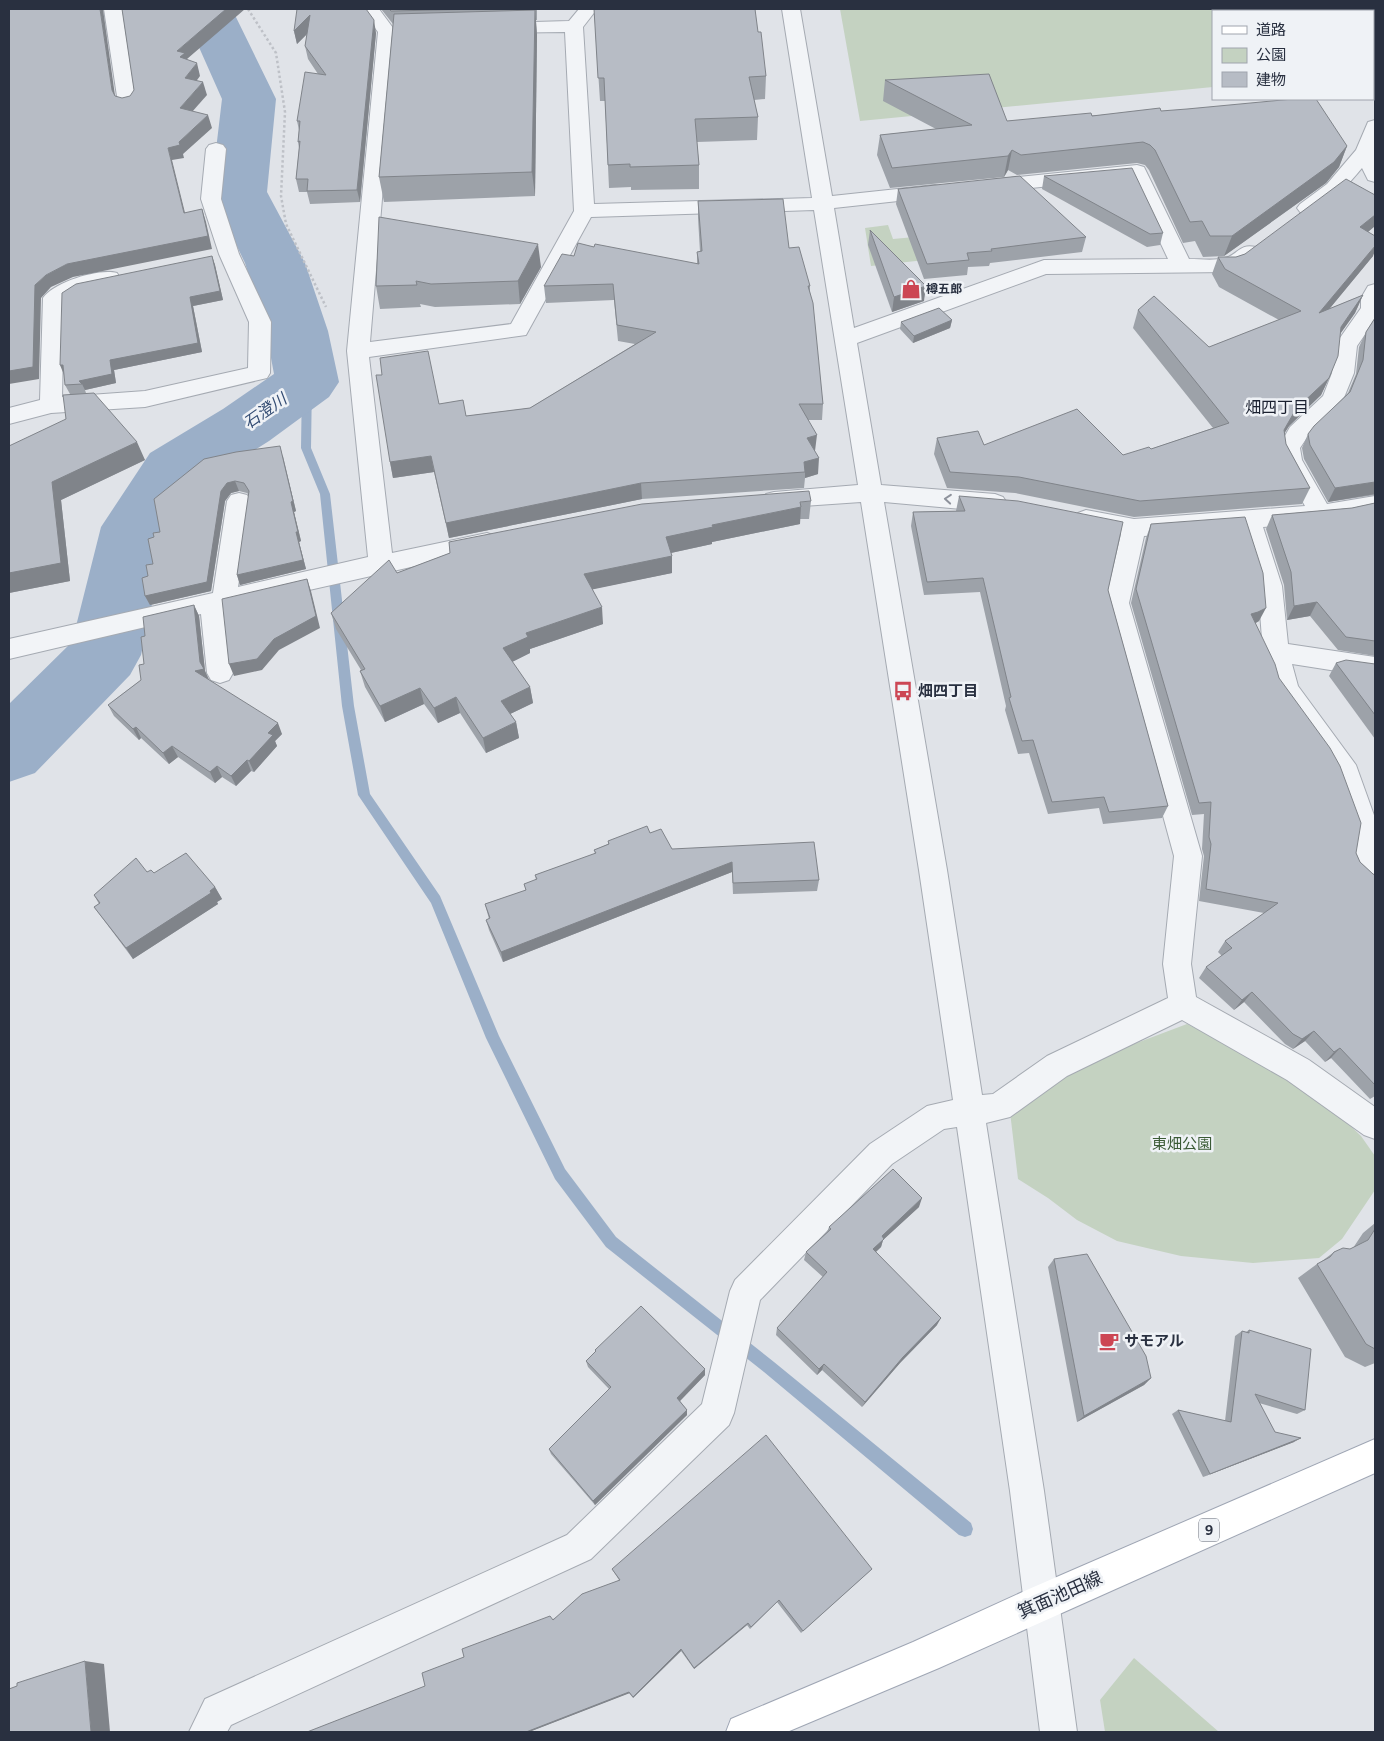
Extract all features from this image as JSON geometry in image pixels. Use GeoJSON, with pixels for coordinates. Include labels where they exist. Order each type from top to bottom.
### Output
{"type":"FeatureCollection","features":[{"type":"Feature","properties":{"kind":"main road","name":"箕面池田線"},"geometry":{"type":"LineString","coordinates":[[744,1732],[926,1655],[1375,1456]]}},
{"type":"Feature","properties":{"kind":"street"},"geometry":{"type":"LineString","coordinates":[[113,9],[127,103]]}},
{"type":"Feature","properties":{"kind":"street"},"geometry":{"type":"LineString","coordinates":[[370,9],[397,32],[358,351],[382,563]]}},
{"type":"Feature","properties":{"kind":"street"},"geometry":{"type":"LineString","coordinates":[[358,351],[518,330],[584,211],[574,26],[588,9]]}},
{"type":"Feature","properties":{"kind":"street"},"geometry":{"type":"LineString","coordinates":[[791,9],[931,860],[970,1111],[1042,1602],[1059,1732]]}},
{"type":"Feature","properties":{"kind":"street"},"geometry":{"type":"LineString","coordinates":[[486,29],[574,26]]}},
{"type":"Feature","properties":{"kind":"street"},"geometry":{"type":"LineString","coordinates":[[1294,218],[1334,188],[1365,152],[1375,126]]}},
{"type":"Feature","properties":{"kind":"street"},"geometry":{"type":"LineString","coordinates":[[9,416],[51,405],[145,399],[259,373],[260,322],[219,256],[211,199],[216,149]]}},
{"type":"Feature","properties":{"kind":"street"},"geometry":{"type":"LineString","coordinates":[[1365,152],[1375,176]]}},
{"type":"Feature","properties":{"kind":"street"},"geometry":{"type":"LineString","coordinates":[[584,211],[795,206],[1136,172],[1182,266]]}},
{"type":"Feature","properties":{"kind":"street"},"geometry":{"type":"LineString","coordinates":[[845,339],[1044,266],[1230,265],[1262,241]]}},
{"type":"Feature","properties":{"kind":"street"},"geometry":{"type":"LineString","coordinates":[[51,405],[54,298],[73,286],[132,274]]}},
{"type":"Feature","properties":{"kind":"street"},"geometry":{"type":"LineString","coordinates":[[1320,513],[1291,460],[1288,448],[1298,433],[1333,400],[1343,373],[1346,345],[1374,304]]}},
{"type":"Feature","properties":{"kind":"street"},"geometry":{"type":"LineString","coordinates":[[748,502],[870,493],[1015,504]]}},
{"type":"Feature","properties":{"kind":"street"},"geometry":{"type":"LineString","coordinates":[[220,673],[218,601],[239,501]]}},
{"type":"Feature","properties":{"kind":"street"},"geometry":{"type":"LineString","coordinates":[[1061,514],[1134,528],[1249,520],[1375,505]]}},
{"type":"Feature","properties":{"kind":"street"},"geometry":{"type":"LineString","coordinates":[[1249,520],[1270,586],[1276,652],[1286,690],[1343,765],[1368,836],[1363,864],[1375,876]]}},
{"type":"Feature","properties":{"kind":"street"},"geometry":{"type":"LineString","coordinates":[[1134,528],[1117,603],[1188,856],[1176,964],[1183,1005]]}},
{"type":"Feature","properties":{"kind":"street"},"geometry":{"type":"LineString","coordinates":[[9,649],[382,563],[507,538]]}},
{"type":"Feature","properties":{"kind":"street"},"geometry":{"type":"LineString","coordinates":[[1276,652],[1375,667]]}},
{"type":"Feature","properties":{"kind":"street"},"geometry":{"type":"LineString","coordinates":[[208,1732],[218,1712],[579,1547],[717,1414],[746,1291],[881,1154],[938,1116],[999,1107],[1057,1066],[1183,1005]]}},
{"type":"Feature","properties":{"kind":"street"},"geometry":{"type":"LineString","coordinates":[[1183,1005],[1298,1070],[1375,1126]]}},
{"type":"Feature","properties":{"kind":"path"},"geometry":{"type":"LineString","coordinates":[[248,9],[276,53],[285,112],[282,196],[286,224],[327,308]]}},
{"type":"Feature","properties":{"kind":"green space"},"geometry":{"type":"Polygon","coordinates":[[[840,9],[1375,9],[1374,20],[1374,10],[1212,10],[1212,87],[860,121],[840,9]]]}},
{"type":"Feature","properties":{"kind":"green space"},"geometry":{"type":"Polygon","coordinates":[[[888,225],[893,239],[925,236],[934,259],[871,266],[865,228],[888,225]]]}},
{"type":"Feature","properties":{"kind":"green space","name":"東畑公園"},"geometry":{"type":"Polygon","coordinates":[[[1187,1024],[1253,1057],[1333,1109],[1361,1136],[1375,1156],[1375,1190],[1342,1239],[1319,1258],[1253,1263],[1181,1256],[1117,1241],[1077,1220],[1048,1198],[1018,1179],[1010,1112],[1042,1088],[1110,1053],[1187,1024]]]}},
{"type":"Feature","properties":{"kind":"green space"},"geometry":{"type":"Polygon","coordinates":[[[1134,1658],[1219,1732],[1105,1732],[1100,1700],[1134,1658]]]}},
{"type":"Feature","properties":{"kind":"building"},"geometry":{"type":"Polygon","coordinates":[[[9,9],[100,9],[112,90],[115,96],[122,98],[130,96],[134,90],[122,9],[226,9],[177,51],[185,53],[180,57],[197,63],[185,78],[203,82],[180,108],[208,115],[179,142],[180,145],[168,148],[184,213],[202,209],[208,236],[67,264],[46,275],[35,285],[33,367],[9,371],[9,9]]]}},
{"type":"Feature","properties":{"kind":"building"},"geometry":{"type":"Polygon","coordinates":[[[297,9],[366,9],[374,20],[357,190],[307,191],[308,179],[296,179],[300,141],[298,142],[300,121],[297,121],[305,72],[326,75],[305,46],[310,15],[294,31],[297,9]]]}},
{"type":"Feature","properties":{"kind":"building"},"geometry":{"type":"Polygon","coordinates":[[[389,9],[482,9],[391,11],[389,9]]]}},
{"type":"Feature","properties":{"kind":"building"},"geometry":{"type":"Polygon","coordinates":[[[594,9],[755,9],[758,32],[761,32],[766,76],[749,77],[758,117],[695,119],[699,165],[630,167],[630,164],[608,165],[604,78],[598,78],[594,9]]]}},
{"type":"Feature","properties":{"kind":"building"},"geometry":{"type":"Polygon","coordinates":[[[535,10],[532,172],[379,177],[394,14],[535,10]]]}},
{"type":"Feature","properties":{"kind":"building"},"geometry":{"type":"Polygon","coordinates":[[[989,74],[1007,121],[1091,113],[1092,116],[1160,108],[1161,111],[1282,100],[1317,100],[1347,146],[1334,162],[1232,236],[1210,236],[1202,221],[1190,222],[1155,150],[1143,142],[1021,155],[1012,150],[1008,156],[892,168],[880,135],[972,125],[885,80],[989,74]]]}},
{"type":"Feature","properties":{"kind":"building"},"geometry":{"type":"Polygon","coordinates":[[[1132,168],[1163,233],[1150,234],[1044,176],[1132,168]]]}},
{"type":"Feature","properties":{"kind":"building"},"geometry":{"type":"Polygon","coordinates":[[[1020,176],[1086,237],[967,253],[969,260],[927,264],[898,189],[1020,176]]]}},
{"type":"Feature","properties":{"kind":"building"},"geometry":{"type":"Polygon","coordinates":[[[1346,179],[1375,195],[1375,215],[1360,227],[1375,236],[1375,246],[1319,313],[1363,295],[1341,327],[1338,356],[1329,378],[1296,409],[1284,430],[1286,444],[1310,488],[1140,501],[1019,477],[950,472],[937,438],[978,431],[984,445],[1077,409],[1123,455],[1149,447],[1151,449],[1229,423],[1138,310],[1154,296],[1209,347],[1301,311],[1225,269],[1218,257],[1236,257],[1245,254],[1346,179]]]}},
{"type":"Feature","properties":{"kind":"building"},"geometry":{"type":"Polygon","coordinates":[[[783,199],[789,248],[799,247],[810,286],[808,286],[813,303],[823,404],[799,404],[817,435],[807,438],[819,458],[804,462],[805,472],[641,483],[446,523],[431,456],[390,462],[376,375],[382,375],[380,358],[428,351],[439,404],[463,400],[466,416],[530,408],[656,332],[617,325],[613,284],[544,286],[562,254],[574,256],[578,243],[594,247],[595,244],[699,264],[697,252],[702,251],[698,201],[783,199]]]}},
{"type":"Feature","properties":{"kind":"building"},"geometry":{"type":"Polygon","coordinates":[[[379,217],[538,244],[518,281],[431,284],[416,281],[417,285],[376,286],[379,217]]]}},
{"type":"Feature","properties":{"kind":"building"},"geometry":{"type":"Polygon","coordinates":[[[870,230],[926,286],[894,297],[870,230]]]}},
{"type":"Feature","properties":{"kind":"building"},"geometry":{"type":"Polygon","coordinates":[[[212,256],[220,291],[190,297],[198,343],[110,360],[112,374],[79,381],[82,384],[65,385],[63,365],[60,365],[62,293],[76,284],[212,256]]]}},
{"type":"Feature","properties":{"kind":"building"},"geometry":{"type":"Polygon","coordinates":[[[939,308],[952,320],[914,336],[901,322],[939,308]]]}},
{"type":"Feature","properties":{"kind":"building"},"geometry":{"type":"Polygon","coordinates":[[[1375,318],[1375,482],[1335,488],[1310,445],[1308,434],[1350,392],[1363,360],[1366,332],[1375,318]]]}},
{"type":"Feature","properties":{"kind":"building"},"geometry":{"type":"Polygon","coordinates":[[[94,393],[137,442],[52,482],[61,563],[9,573],[9,446],[66,419],[63,395],[94,393]]]}},
{"type":"Feature","properties":{"kind":"building"},"geometry":{"type":"Polygon","coordinates":[[[280,446],[293,501],[291,502],[298,532],[296,532],[303,560],[237,575],[249,491],[244,483],[235,481],[227,483],[221,491],[207,582],[145,596],[142,578],[148,576],[146,565],[153,564],[148,539],[154,537],[153,533],[160,532],[154,499],[204,459],[236,452],[280,446]]]}},
{"type":"Feature","properties":{"kind":"building"},"geometry":{"type":"Polygon","coordinates":[[[809,491],[811,501],[800,502],[801,507],[712,525],[713,527],[666,537],[672,556],[584,574],[602,607],[526,633],[528,637],[503,648],[530,687],[501,701],[516,722],[483,738],[456,697],[434,708],[420,688],[380,706],[360,671],[365,669],[331,613],[389,560],[397,573],[450,553],[449,542],[642,504],[809,491]]]}},
{"type":"Feature","properties":{"kind":"building"},"geometry":{"type":"Polygon","coordinates":[[[959,496],[1018,501],[1123,522],[1108,590],[1168,806],[1109,812],[1104,797],[1052,802],[1033,740],[1022,741],[1009,698],[1011,697],[983,578],[927,582],[913,512],[965,511],[959,496]]]}},
{"type":"Feature","properties":{"kind":"building"},"geometry":{"type":"Polygon","coordinates":[[[1375,503],[1375,641],[1346,637],[1317,602],[1294,606],[1291,572],[1272,515],[1352,508],[1375,503]]]}},
{"type":"Feature","properties":{"kind":"building"},"geometry":{"type":"Polygon","coordinates":[[[1245,517],[1263,573],[1266,608],[1251,614],[1275,664],[1279,678],[1330,748],[1340,766],[1361,823],[1356,853],[1360,862],[1375,875],[1375,1085],[1340,1048],[1334,1052],[1314,1031],[1302,1039],[1293,1034],[1252,992],[1242,1000],[1206,967],[1232,948],[1225,941],[1278,903],[1206,889],[1211,844],[1209,837],[1211,802],[1199,803],[1136,589],[1151,524],[1245,517]]]}},
{"type":"Feature","properties":{"kind":"building"},"geometry":{"type":"Polygon","coordinates":[[[307,579],[316,616],[274,639],[257,659],[229,664],[222,599],[307,579]]]}},
{"type":"Feature","properties":{"kind":"building"},"geometry":{"type":"Polygon","coordinates":[[[194,605],[200,662],[204,669],[195,671],[278,723],[268,733],[273,735],[249,761],[247,760],[231,776],[217,766],[210,772],[172,746],[163,753],[136,727],[133,729],[108,705],[141,680],[139,665],[144,664],[141,637],[145,636],[143,617],[194,605]]]}},
{"type":"Feature","properties":{"kind":"building"},"geometry":{"type":"Polygon","coordinates":[[[1346,660],[1375,664],[1375,715],[1336,663],[1346,660]]]}},
{"type":"Feature","properties":{"kind":"building"},"geometry":{"type":"Polygon","coordinates":[[[647,826],[650,833],[661,829],[672,849],[814,842],[819,880],[733,883],[732,862],[501,952],[486,920],[490,918],[485,904],[526,890],[524,884],[537,879],[535,875],[596,853],[594,850],[609,844],[608,841],[647,826]]]}},
{"type":"Feature","properties":{"kind":"building"},"geometry":{"type":"Polygon","coordinates":[[[186,853],[215,887],[210,891],[211,893],[126,948],[94,907],[100,903],[94,895],[136,858],[147,872],[151,870],[154,873],[186,853]]]}},
{"type":"Feature","properties":{"kind":"building"},"geometry":{"type":"Polygon","coordinates":[[[893,1169],[922,1198],[882,1236],[884,1239],[873,1249],[941,1318],[903,1357],[865,1402],[824,1364],[819,1369],[777,1328],[827,1272],[806,1252],[831,1229],[829,1227],[893,1169]]]}},
{"type":"Feature","properties":{"kind":"building"},"geometry":{"type":"Polygon","coordinates":[[[1375,1229],[1375,1349],[1366,1344],[1317,1264],[1330,1257],[1334,1252],[1343,1248],[1350,1249],[1368,1240],[1375,1229]]]}},
{"type":"Feature","properties":{"kind":"building"},"geometry":{"type":"Polygon","coordinates":[[[1087,1254],[1146,1356],[1151,1378],[1084,1416],[1054,1259],[1087,1254]]]}},
{"type":"Feature","properties":{"kind":"building"},"geometry":{"type":"Polygon","coordinates":[[[641,1306],[705,1369],[677,1398],[687,1410],[593,1501],[549,1449],[611,1387],[586,1361],[641,1306]]]}},
{"type":"Feature","properties":{"kind":"building"},"geometry":{"type":"Polygon","coordinates":[[[1249,1330],[1311,1349],[1305,1410],[1255,1394],[1275,1432],[1301,1438],[1210,1474],[1178,1410],[1231,1422],[1242,1331],[1249,1333],[1249,1330]]]}},
{"type":"Feature","properties":{"kind":"building"},"geometry":{"type":"Polygon","coordinates":[[[766,1435],[872,1569],[803,1631],[779,1600],[751,1627],[748,1623],[694,1668],[681,1649],[633,1697],[629,1692],[526,1732],[307,1732],[425,1686],[422,1673],[464,1657],[462,1649],[550,1616],[553,1620],[582,1594],[620,1580],[612,1569],[766,1435]]]}},
{"type":"Feature","properties":{"kind":"building"},"geometry":{"type":"Polygon","coordinates":[[[85,1661],[91,1732],[9,1732],[9,1689],[17,1686],[17,1683],[85,1661]]]}},
{"type":"Feature","properties":{"kind":"waterway","name":"石澄川"},"geometry":{"type":"LineString","coordinates":[[9,751],[105,655],[135,527],[173,470],[246,425],[307,382],[297,331],[275,263],[239,192],[249,99],[207,9]]}},
{"type":"Feature","properties":{"kind":"waterway"},"geometry":{"type":"LineString","coordinates":[[307,382],[306,448],[325,494],[348,706],[364,795],[436,900],[493,1038],[560,1174],[611,1242],[769,1367],[965,1529]]}},
{"type":"Feature","properties":{"kind":"place","name":"樽五郎"},"geometry":{"type":"Point","coordinates":[911,289]}},
{"type":"Feature","properties":{"kind":"place","name":"畑四丁目"},"geometry":{"type":"Point","coordinates":[903,691]}},
{"type":"Feature","properties":{"kind":"place","name":"サモアル"},"geometry":{"type":"Point","coordinates":[1109,1341]}},
{"type":"Feature","properties":{"kind":"district","name":"畑四丁目"},"geometry":{"type":"Point","coordinates":[1277,407]}}]}
